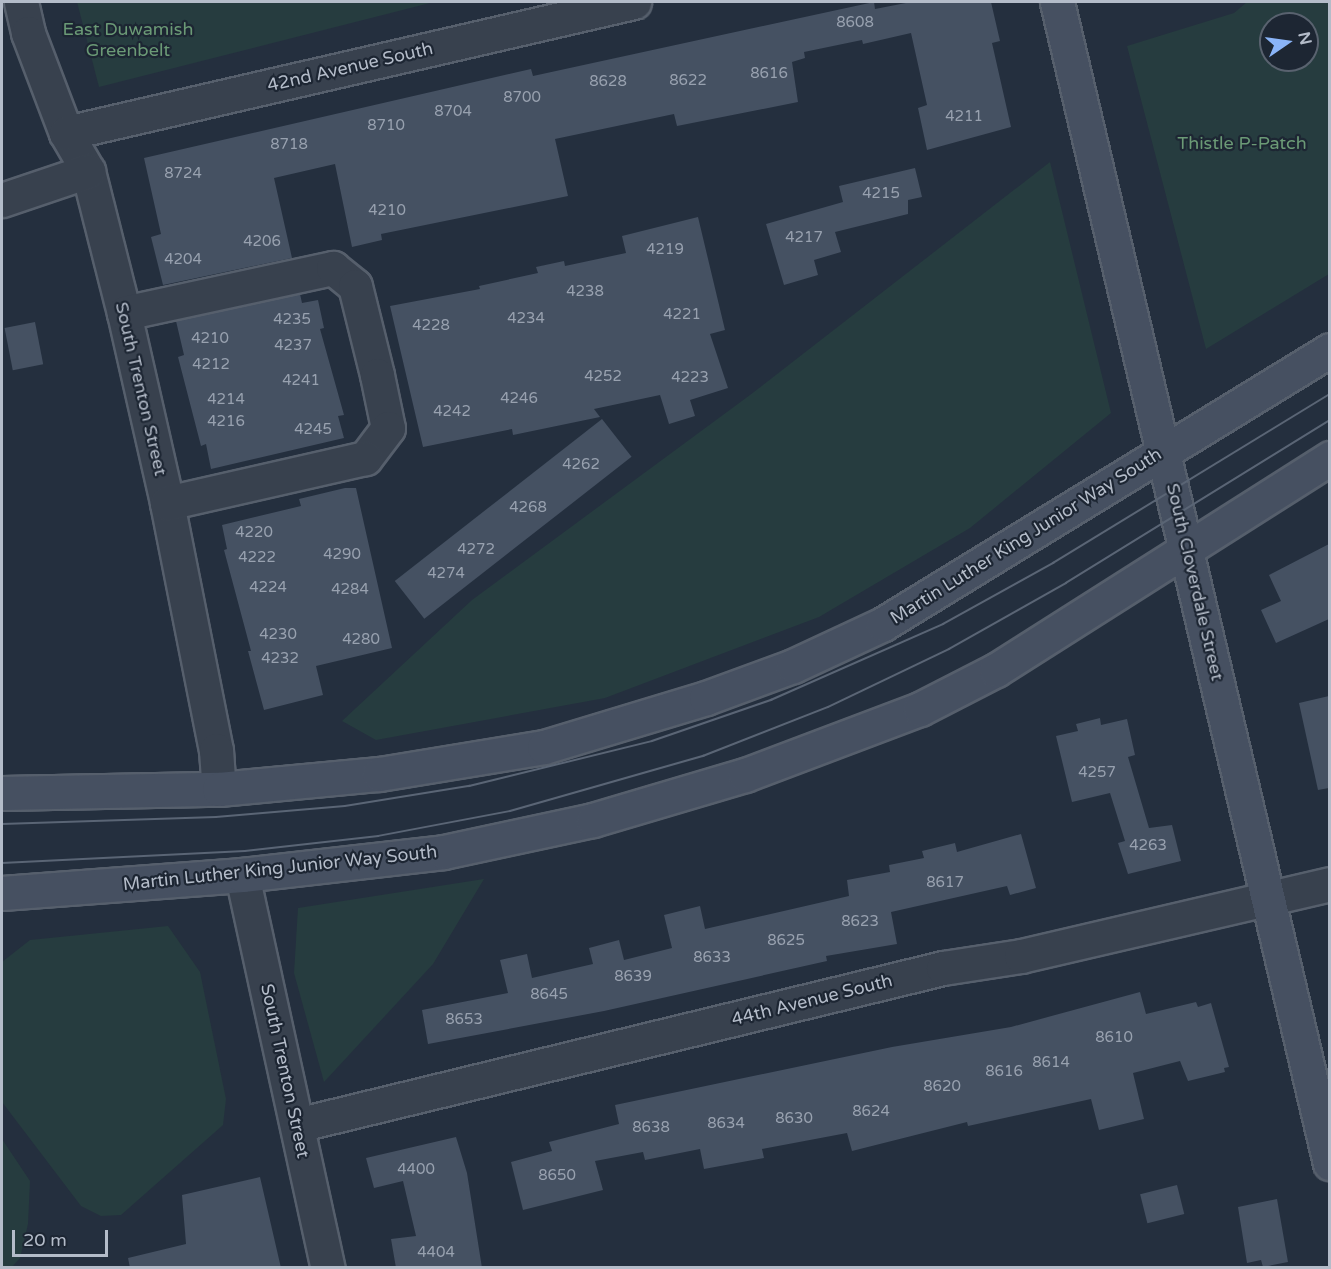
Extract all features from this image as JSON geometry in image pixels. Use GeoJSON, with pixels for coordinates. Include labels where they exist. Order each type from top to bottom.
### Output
{"type":"FeatureCollection","features":[{"type":"Feature","properties":{"kind":"main road","name":"South Cloverdale Street"},"geometry":{"type":"LineString","coordinates":[[1057,2],[1188,550],[1329,1163]]}},
{"type":"Feature","properties":{"kind":"main road","name":"Martin Luther King Junior Way South"},"geometry":{"type":"LineString","coordinates":[[2,794],[219,789],[379,774],[544,747],[706,698],[793,666],[884,624],[976,570],[1164,450],[1329,350]]}},
{"type":"Feature","properties":{"kind":"main road","name":"Martin Luther King Junior Way South"},"geometry":{"type":"LineString","coordinates":[[2,893],[242,875],[444,852],[593,820],[745,776],[909,713],[996,670],[1188,550],[1329,458]]}},
{"type":"Feature","properties":{"kind":"street","name":"South Trenton Street"},"geometry":{"type":"LineString","coordinates":[[21,2],[15,26],[66,133],[88,171],[124,313],[167,503],[216,750],[219,789]]}},
{"type":"Feature","properties":{"kind":"street","name":"42nd Avenue South"},"geometry":{"type":"LineString","coordinates":[[66,133],[634,2]]}},
{"type":"Feature","properties":{"kind":"street"},"geometry":{"type":"LineString","coordinates":[[2,200],[88,171]]}},
{"type":"Feature","properties":{"kind":"street"},"geometry":{"type":"LineString","coordinates":[[124,313],[333,268],[355,286],[377,375],[388,428],[365,458],[167,503]]}},
{"type":"Feature","properties":{"kind":"street","name":"South Trenton Street"},"geometry":{"type":"LineString","coordinates":[[242,875],[328,1268]]}},
{"type":"Feature","properties":{"kind":"street","name":"44th Avenue South"},"geometry":{"type":"LineString","coordinates":[[297,1125],[943,968],[1021,956],[1329,884]]}},
{"type":"Feature","properties":{"kind":"green space","name":"East Duwamish Greenbelt"},"geometry":{"type":"Polygon","coordinates":[[[77,2],[434,2],[99,87],[77,2]]]}},
{"type":"Feature","properties":{"kind":"green space","name":"Thistle P-Patch"},"geometry":{"type":"Polygon","coordinates":[[[1247,2],[1329,2],[1329,274],[1206,349],[1127,46],[1234,13],[1247,2]]]}},
{"type":"Feature","properties":{"kind":"green space"},"geometry":{"type":"Polygon","coordinates":[[[1050,162],[1111,413],[970,528],[819,617],[605,698],[376,740],[342,721],[472,600],[750,395],[1050,162]]]}},
{"type":"Feature","properties":{"kind":"green space"},"geometry":{"type":"Polygon","coordinates":[[[484,879],[433,964],[324,1082],[294,973],[298,908],[484,879]]]}},
{"type":"Feature","properties":{"kind":"green space"},"geometry":{"type":"Polygon","coordinates":[[[168,926],[200,972],[226,1099],[223,1125],[121,1215],[101,1216],[81,1206],[2,1102],[2,962],[30,940],[168,926]]]}},
{"type":"Feature","properties":{"kind":"green space"},"geometry":{"type":"Polygon","coordinates":[[[2,1139],[30,1181],[28,1224],[20,1258],[12,1267],[2,1267],[2,1139]]]}},
{"type":"Feature","properties":{"kind":"building"},"geometry":{"type":"Polygon","coordinates":[[[874,2],[875,9],[911,2],[991,2],[1000,41],[992,43],[1011,127],[927,150],[918,108],[927,105],[911,33],[863,44],[862,40],[804,52],[805,58],[792,62],[798,102],[677,126],[674,114],[555,139],[568,196],[381,234],[382,240],[352,247],[335,164],[274,178],[292,258],[163,285],[151,237],[161,234],[144,158],[531,69],[533,76],[874,2]]]}},
{"type":"Feature","properties":{"kind":"building"},"geometry":{"type":"Polygon","coordinates":[[[915,168],[922,197],[908,200],[908,214],[835,232],[841,252],[814,260],[818,275],[784,285],[766,224],[843,202],[839,186],[915,168]]]}},
{"type":"Feature","properties":{"kind":"building"},"geometry":{"type":"Polygon","coordinates":[[[698,217],[725,330],[710,334],[728,388],[690,400],[695,416],[669,424],[660,395],[594,409],[600,417],[513,435],[512,429],[423,447],[390,306],[480,289],[479,286],[538,273],[536,267],[564,261],[565,266],[626,253],[622,236],[698,217]]]}},
{"type":"Feature","properties":{"kind":"building"},"geometry":{"type":"Polygon","coordinates":[[[300,294],[302,303],[318,300],[324,328],[320,329],[344,415],[338,416],[344,438],[211,469],[206,444],[201,446],[178,357],[184,355],[176,321],[300,294]]]}},
{"type":"Feature","properties":{"kind":"building"},"geometry":{"type":"Polygon","coordinates":[[[35,322],[43,364],[13,370],[5,328],[35,322]]]}},
{"type":"Feature","properties":{"kind":"building"},"geometry":{"type":"Polygon","coordinates":[[[602,419],[632,457],[424,619],[395,581],[602,419]]]}},
{"type":"Feature","properties":{"kind":"building"},"geometry":{"type":"Polygon","coordinates":[[[345,488],[356,488],[392,648],[316,666],[323,695],[264,710],[224,550],[227,549],[222,525],[301,506],[299,499],[345,488]]]}},
{"type":"Feature","properties":{"kind":"building"},"geometry":{"type":"Polygon","coordinates":[[[1329,544],[1329,619],[1276,643],[1261,610],[1281,601],[1269,575],[1329,544]]]}},
{"type":"Feature","properties":{"kind":"building"},"geometry":{"type":"Polygon","coordinates":[[[1329,696],[1329,788],[1318,790],[1299,703],[1329,696]]]}},
{"type":"Feature","properties":{"kind":"building"},"geometry":{"type":"Polygon","coordinates":[[[1100,718],[1101,725],[1127,719],[1135,755],[1128,757],[1149,828],[1172,825],[1181,861],[1128,874],[1118,843],[1125,841],[1110,793],[1072,802],[1056,736],[1078,731],[1076,724],[1100,718]]]}},
{"type":"Feature","properties":{"kind":"building"},"geometry":{"type":"Polygon","coordinates":[[[1021,834],[1036,888],[1010,895],[1007,886],[891,912],[897,944],[826,956],[827,961],[604,1011],[428,1044],[422,1010],[508,993],[500,960],[527,954],[532,978],[593,964],[589,948],[619,940],[624,960],[672,948],[664,915],[700,906],[705,929],[849,896],[847,880],[890,872],[889,865],[924,858],[922,851],[955,843],[957,852],[1021,834]]]}},
{"type":"Feature","properties":{"kind":"building"},"geometry":{"type":"Polygon","coordinates":[[[1140,992],[1146,1014],[1196,1002],[1198,1007],[1211,1003],[1229,1067],[1224,1068],[1225,1072],[1188,1081],[1180,1061],[1133,1073],[1144,1119],[1099,1130],[1091,1099],[968,1126],[967,1122],[852,1151],[847,1133],[762,1149],[764,1158],[704,1169],[700,1149],[645,1160],[643,1152],[595,1161],[603,1190],[523,1210],[511,1162],[552,1151],[549,1142],[619,1124],[615,1105],[892,1047],[1011,1027],[1140,992]]]}},
{"type":"Feature","properties":{"kind":"building"},"geometry":{"type":"Polygon","coordinates":[[[456,1137],[467,1173],[482,1268],[396,1268],[391,1239],[416,1236],[403,1181],[374,1188],[366,1158],[456,1137]]]}},
{"type":"Feature","properties":{"kind":"building"},"geometry":{"type":"Polygon","coordinates":[[[260,1177],[281,1268],[130,1268],[128,1258],[186,1244],[182,1195],[260,1177]]]}},
{"type":"Feature","properties":{"kind":"building"},"geometry":{"type":"Polygon","coordinates":[[[1177,1185],[1184,1214],[1147,1223],[1140,1194],[1177,1185]]]}},
{"type":"Feature","properties":{"kind":"building"},"geometry":{"type":"Polygon","coordinates":[[[1277,1199],[1288,1262],[1263,1267],[1261,1260],[1247,1263],[1238,1207],[1277,1199]]]}},
{"type":"Feature","properties":{"kind":"tram line"},"geometry":{"type":"LineString","coordinates":[[2,824],[216,817],[345,806],[469,786],[652,741],[771,700],[943,624],[1053,563],[1330,394]]}},
{"type":"Feature","properties":{"kind":"tram line"},"geometry":{"type":"LineString","coordinates":[[2,863],[245,851],[378,836],[510,811],[703,756],[828,707],[949,649],[1066,583],[1330,420]]}}]}
